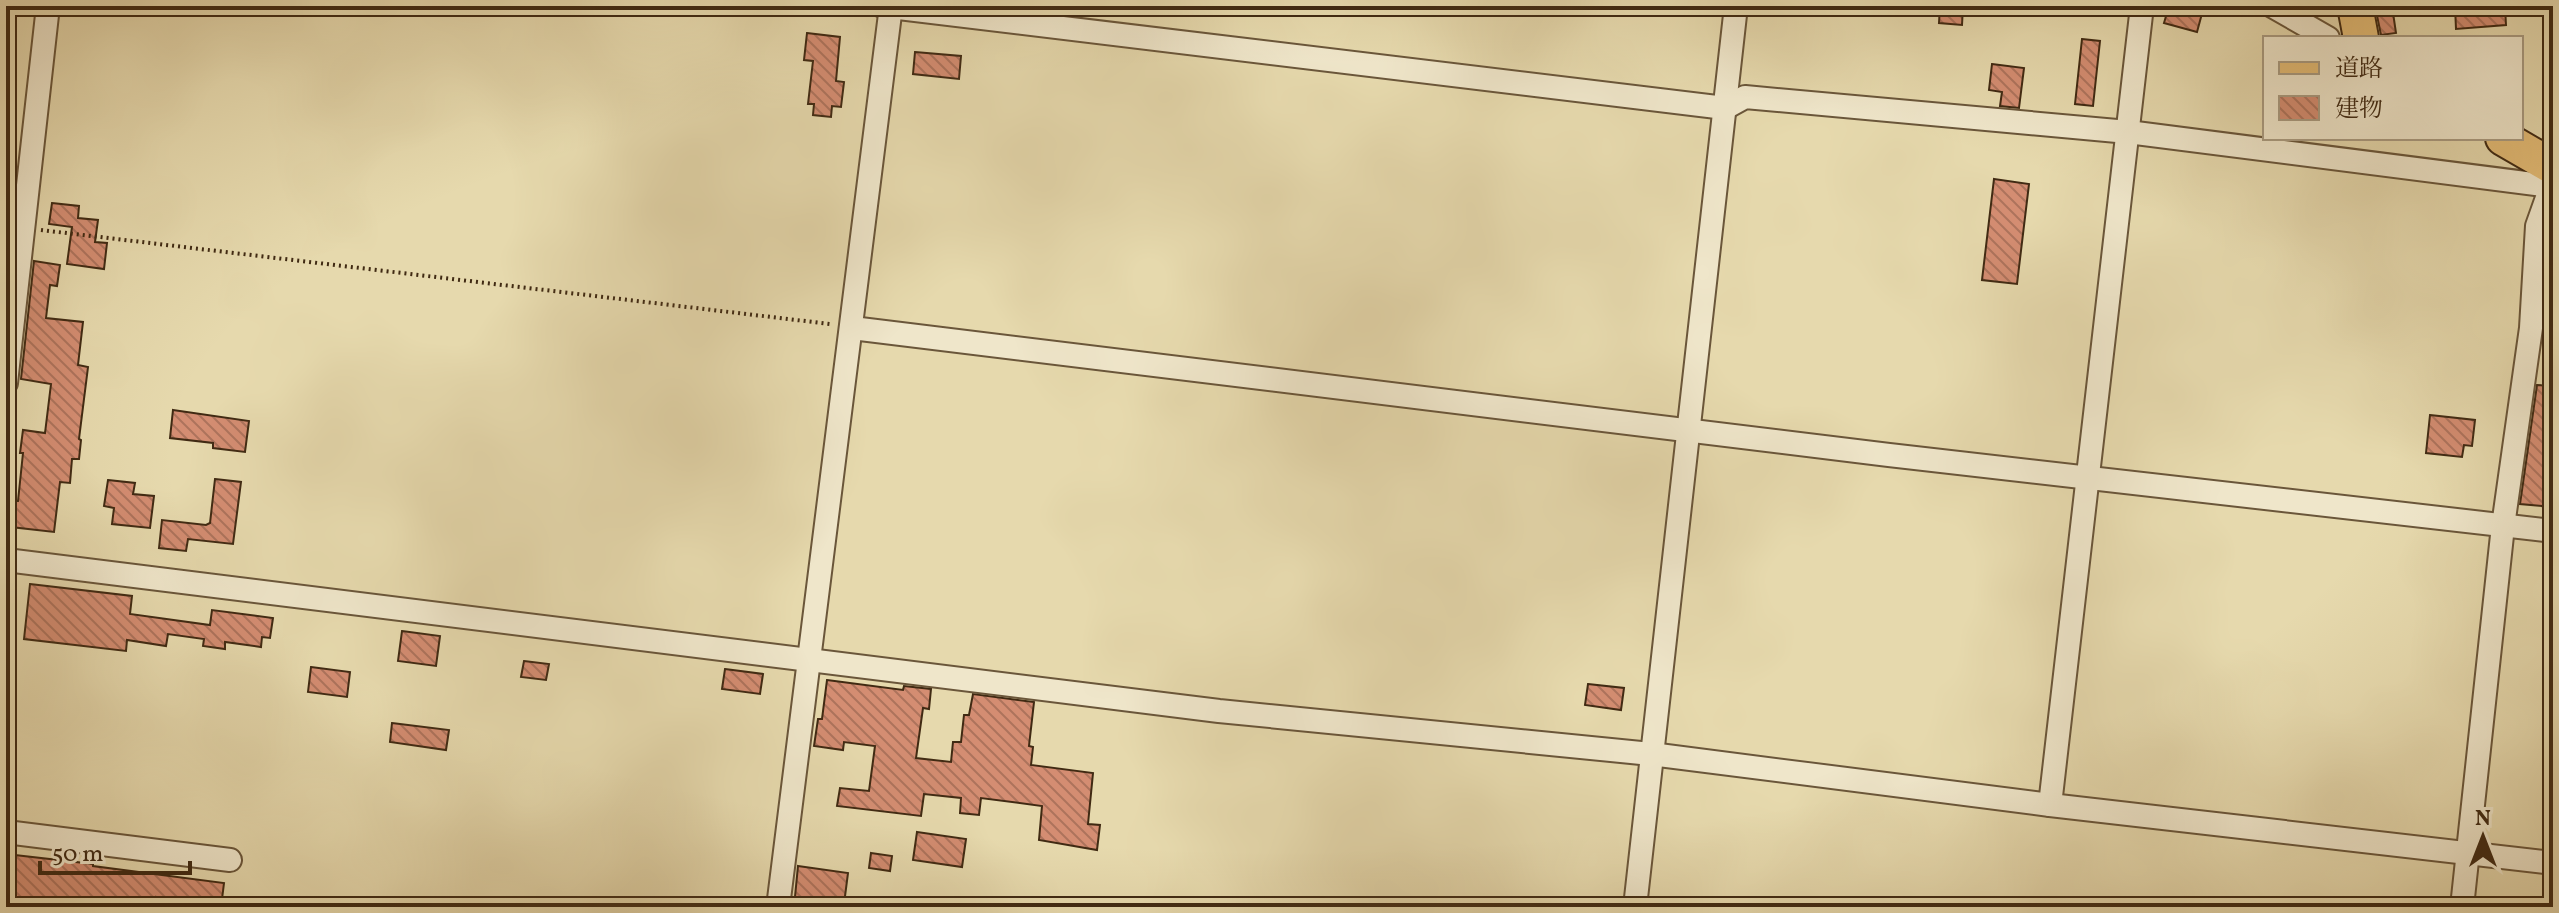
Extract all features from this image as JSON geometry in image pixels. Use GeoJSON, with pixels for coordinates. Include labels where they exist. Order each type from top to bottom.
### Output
{"type":"FeatureCollection","features":[{"type":"Feature","properties":{"kind":"main road"},"geometry":{"type":"LineString","coordinates":[[2355,6],[2361,36]]}},
{"type":"Feature","properties":{"kind":"main road"},"geometry":{"type":"LineString","coordinates":[[2505,140],[2552,178]]}},
{"type":"Feature","properties":{"kind":"street"},"geometry":{"type":"LineString","coordinates":[[6,383],[48,6]]}},
{"type":"Feature","properties":{"kind":"street"},"geometry":{"type":"LineString","coordinates":[[882,6],[1725,108],[1745,97],[2128,132],[2552,178],[2537,226],[2531,328],[2503,526],[2462,907]]}},
{"type":"Feature","properties":{"kind":"street"},"geometry":{"type":"LineString","coordinates":[[778,907],[891,6]]}},
{"type":"Feature","properties":{"kind":"street"},"geometry":{"type":"LineString","coordinates":[[1635,907],[1736,6]]}},
{"type":"Feature","properties":{"kind":"street"},"geometry":{"type":"LineString","coordinates":[[2050,805],[2142,6]]}},
{"type":"Feature","properties":{"kind":"street"},"geometry":{"type":"LineString","coordinates":[[2272,6],[2324,36]]}},
{"type":"Feature","properties":{"kind":"street"},"geometry":{"type":"LineString","coordinates":[[852,328],[1889,455],[2553,531]]}},
{"type":"Feature","properties":{"kind":"street"},"geometry":{"type":"LineString","coordinates":[[6,560],[1219,711],[1651,754],[2050,805],[2553,863]]}},
{"type":"Feature","properties":{"kind":"street"},"geometry":{"type":"LineString","coordinates":[[6,832],[230,860]]}},
{"type":"Feature","properties":{"kind":"path"},"geometry":{"type":"LineString","coordinates":[[23,228],[802,319],[852,328]]}},
{"type":"Feature","properties":{"kind":"building"},"geometry":{"type":"Polygon","coordinates":[[[1940,6],[1963,6],[1962,25],[1939,23],[1940,6]]]}},
{"type":"Feature","properties":{"kind":"building"},"geometry":{"type":"Polygon","coordinates":[[[2169,6],[2204,6],[2197,32],[2164,23],[2169,6]]]}},
{"type":"Feature","properties":{"kind":"building"},"geometry":{"type":"Polygon","coordinates":[[[2375,6],[2392,6],[2396,33],[2381,35],[2375,6]]]}},
{"type":"Feature","properties":{"kind":"building"},"geometry":{"type":"Polygon","coordinates":[[[2455,6],[2505,6],[2506,25],[2456,29],[2455,6]]]}},
{"type":"Feature","properties":{"kind":"building"},"geometry":{"type":"Polygon","coordinates":[[[807,33],[840,37],[836,81],[844,82],[841,107],[832,106],[831,117],[813,115],[814,104],[808,104],[813,61],[804,60],[807,33]]]}},
{"type":"Feature","properties":{"kind":"building"},"geometry":{"type":"Polygon","coordinates":[[[2082,39],[2100,41],[2093,106],[2075,104],[2082,39]]]}},
{"type":"Feature","properties":{"kind":"building"},"geometry":{"type":"Polygon","coordinates":[[[915,52],[961,56],[959,79],[913,74],[915,52]]]}},
{"type":"Feature","properties":{"kind":"building"},"geometry":{"type":"Polygon","coordinates":[[[1992,64],[2024,68],[2019,108],[2000,106],[2002,92],[1989,90],[1992,64]]]}},
{"type":"Feature","properties":{"kind":"building"},"geometry":{"type":"Polygon","coordinates":[[[1994,179],[2029,184],[2017,284],[1982,280],[1994,179]]]}},
{"type":"Feature","properties":{"kind":"building"},"geometry":{"type":"Polygon","coordinates":[[[52,203],[79,206],[78,218],[98,220],[95,242],[107,243],[104,269],[67,264],[72,227],[49,224],[52,203]]]}},
{"type":"Feature","properties":{"kind":"building"},"geometry":{"type":"Polygon","coordinates":[[[34,261],[60,265],[57,286],[50,285],[46,318],[83,322],[78,365],[88,367],[79,459],[72,459],[70,483],[60,482],[54,532],[11,527],[14,501],[18,501],[23,430],[45,433],[51,384],[21,379],[34,261]]]}},
{"type":"Feature","properties":{"kind":"building"},"geometry":{"type":"Polygon","coordinates":[[[2537,385],[2553,386],[2552,507],[2520,504],[2537,385]]]}},
{"type":"Feature","properties":{"kind":"building"},"geometry":{"type":"Polygon","coordinates":[[[173,410],[249,421],[245,452],[213,448],[213,443],[170,438],[173,410]]]}},
{"type":"Feature","properties":{"kind":"building"},"geometry":{"type":"Polygon","coordinates":[[[2430,415],[2475,420],[2472,446],[2464,445],[2462,457],[2426,453],[2430,415]]]}},
{"type":"Feature","properties":{"kind":"building"},"geometry":{"type":"Polygon","coordinates":[[[215,479],[241,482],[233,544],[188,539],[186,551],[159,548],[162,520],[210,523],[215,479]]]}},
{"type":"Feature","properties":{"kind":"building"},"geometry":{"type":"Polygon","coordinates":[[[108,480],[135,483],[133,494],[154,496],[150,528],[112,524],[114,508],[104,506],[108,480]]]}},
{"type":"Feature","properties":{"kind":"building"},"geometry":{"type":"Polygon","coordinates":[[[30,584],[132,596],[130,614],[210,625],[212,610],[273,618],[270,638],[262,637],[261,647],[225,642],[225,649],[203,646],[204,639],[168,634],[166,646],[127,640],[126,651],[24,639],[30,584]]]}},
{"type":"Feature","properties":{"kind":"building"},"geometry":{"type":"Polygon","coordinates":[[[402,631],[440,636],[436,666],[398,661],[402,631]]]}},
{"type":"Feature","properties":{"kind":"building"},"geometry":{"type":"Polygon","coordinates":[[[524,661],[549,664],[546,680],[521,677],[524,661]]]}},
{"type":"Feature","properties":{"kind":"building"},"geometry":{"type":"Polygon","coordinates":[[[311,667],[350,672],[347,697],[308,692],[311,667]]]}},
{"type":"Feature","properties":{"kind":"building"},"geometry":{"type":"Polygon","coordinates":[[[725,669],[763,674],[760,694],[722,689],[725,669]]]}},
{"type":"Feature","properties":{"kind":"building"},"geometry":{"type":"Polygon","coordinates":[[[827,680],[903,690],[904,686],[931,689],[929,709],[923,708],[916,758],[951,762],[953,742],[961,742],[964,715],[969,715],[973,694],[1034,702],[1029,746],[1033,747],[1031,765],[1093,773],[1088,824],[1100,825],[1097,850],[1039,840],[1042,806],[981,798],[979,815],[960,813],[961,798],[924,794],[921,816],[837,806],[840,788],[869,791],[875,746],[844,742],[843,750],[814,746],[818,719],[822,719],[827,680]]]}},
{"type":"Feature","properties":{"kind":"building"},"geometry":{"type":"Polygon","coordinates":[[[1588,684],[1624,688],[1621,710],[1585,705],[1588,684]]]}},
{"type":"Feature","properties":{"kind":"building"},"geometry":{"type":"Polygon","coordinates":[[[392,723],[449,730],[446,750],[390,742],[392,723]]]}},
{"type":"Feature","properties":{"kind":"building"},"geometry":{"type":"Polygon","coordinates":[[[917,832],[966,839],[962,867],[913,860],[917,832]]]}},
{"type":"Feature","properties":{"kind":"building"},"geometry":{"type":"Polygon","coordinates":[[[871,853],[892,856],[890,871],[869,868],[871,853]]]}},
{"type":"Feature","properties":{"kind":"building"},"geometry":{"type":"Polygon","coordinates":[[[6,854],[224,883],[221,907],[198,907],[198,903],[156,897],[155,904],[130,900],[129,907],[6,907],[9,881],[6,881],[6,854]]]}},
{"type":"Feature","properties":{"kind":"building"},"geometry":{"type":"Polygon","coordinates":[[[798,866],[848,873],[844,904],[795,897],[798,866]]]}}]}
